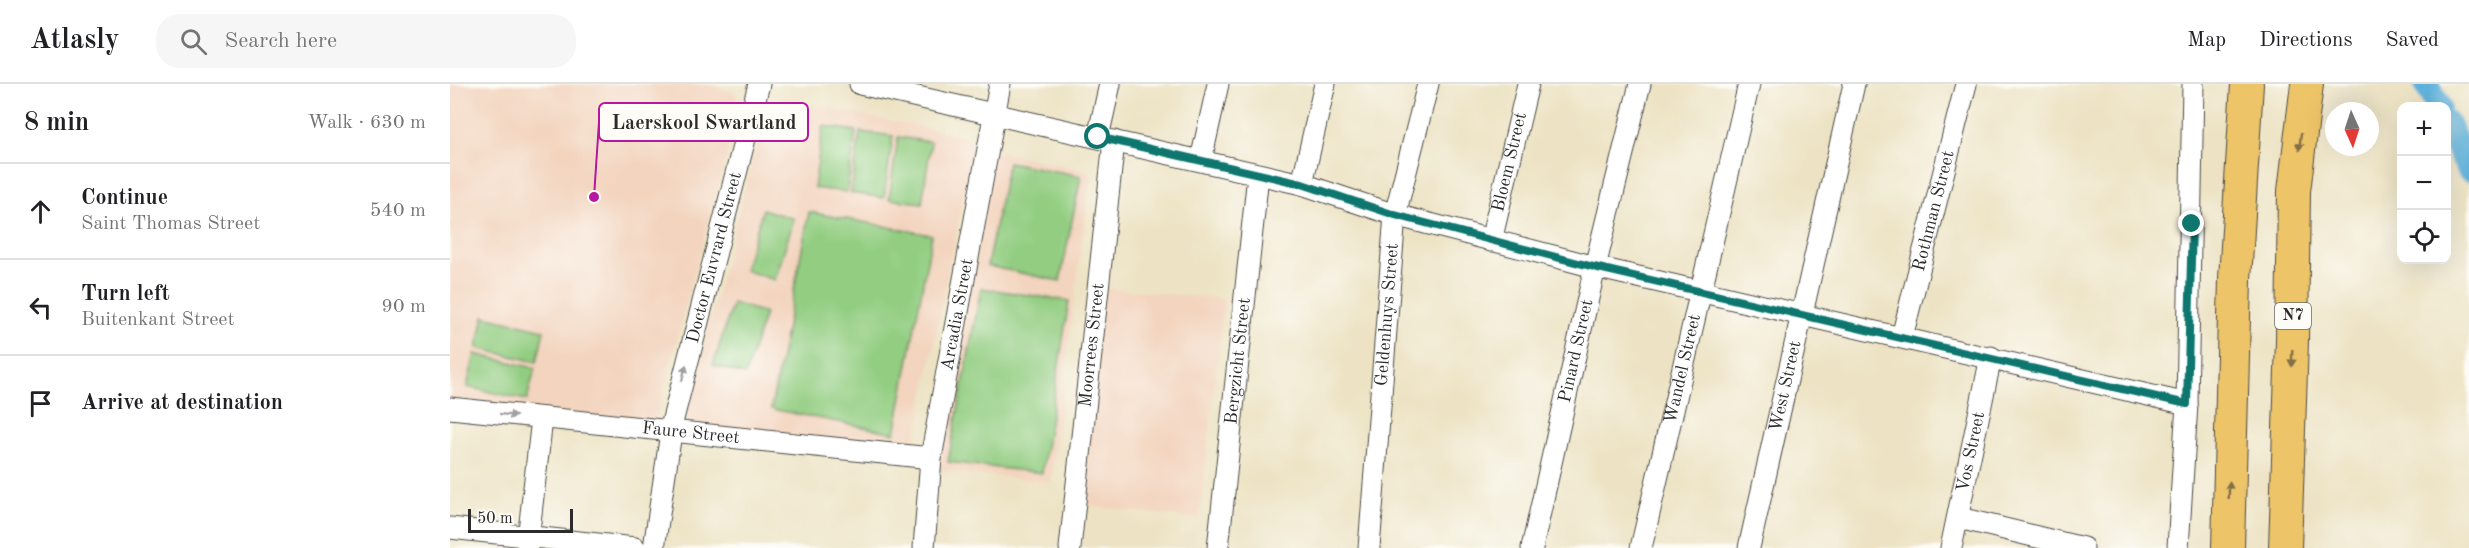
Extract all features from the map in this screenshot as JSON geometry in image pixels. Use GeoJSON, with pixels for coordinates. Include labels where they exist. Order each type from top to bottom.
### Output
{"type":"FeatureCollection","features":[{"type":"Feature","properties":{"kind":"highway"},"geometry":{"type":"LineString","coordinates":[[2228,548],[2235,279],[2247,84]]}},
{"type":"Feature","properties":{"kind":"highway"},"geometry":{"type":"LineString","coordinates":[[2235,279],[2264,105],[2265,84]]}},
{"type":"Feature","properties":{"kind":"highway","name":"N7"},"geometry":{"type":"LineString","coordinates":[[2285,548],[2294,191],[2307,84]]}},
{"type":"Feature","properties":{"kind":"street","name":"Doctor Euvrard Street"},"geometry":{"type":"LineString","coordinates":[[654,548],[670,430],[759,84]]}},
{"type":"Feature","properties":{"kind":"street"},"geometry":{"type":"LineString","coordinates":[[860,84],[888,87],[1302,184],[1395,215],[1594,267],[2187,404]]}},
{"type":"Feature","properties":{"kind":"street","name":"Arcadia Street"},"geometry":{"type":"LineString","coordinates":[[924,548],[931,458],[1000,84]]}},
{"type":"Feature","properties":{"kind":"street","name":"Moorrees Street"},"geometry":{"type":"LineString","coordinates":[[1070,548],[1110,84]]}},
{"type":"Feature","properties":{"kind":"street"},"geometry":{"type":"LineString","coordinates":[[1201,160],[1218,84]]}},
{"type":"Feature","properties":{"kind":"street"},"geometry":{"type":"LineString","coordinates":[[1302,184],[1325,84]]}},
{"type":"Feature","properties":{"kind":"street","name":"Geldenhuys Street"},"geometry":{"type":"LineString","coordinates":[[1369,548],[1395,215],[1428,84]]}},
{"type":"Feature","properties":{"kind":"street","name":"Bloem Street"},"geometry":{"type":"LineString","coordinates":[[1491,241],[1528,84]]}},
{"type":"Feature","properties":{"kind":"street","name":"Pinard Street"},"geometry":{"type":"LineString","coordinates":[[1532,548],[1594,267],[1640,84]]}},
{"type":"Feature","properties":{"kind":"street","name":"Wandel Street"},"geometry":{"type":"LineString","coordinates":[[1641,548],[1749,84]]}},
{"type":"Feature","properties":{"kind":"street","name":"West Street"},"geometry":{"type":"LineString","coordinates":[[1749,548],[1854,84]]}},
{"type":"Feature","properties":{"kind":"street","name":"Rothman Street"},"geometry":{"type":"LineString","coordinates":[[1902,337],[1966,84]]}},
{"type":"Feature","properties":{"kind":"street"},"geometry":{"type":"LineString","coordinates":[[2178,548],[2187,404],[2193,84]]}},
{"type":"Feature","properties":{"kind":"street","name":"Bergzicht Street"},"geometry":{"type":"LineString","coordinates":[[1218,548],[1258,175]]}},
{"type":"Feature","properties":{"kind":"street","name":"Vos Street"},"geometry":{"type":"LineString","coordinates":[[1951,548],[1991,357]]}},
{"type":"Feature","properties":{"kind":"street","name":"Faure Street"},"geometry":{"type":"LineString","coordinates":[[450,408],[931,458]]}},
{"type":"Feature","properties":{"kind":"street"},"geometry":{"type":"LineString","coordinates":[[528,543],[542,419]]}},
{"type":"Feature","properties":{"kind":"street"},"geometry":{"type":"LineString","coordinates":[[1959,518],[2084,548]]}},
{"type":"Feature","properties":{"kind":"street"},"geometry":{"type":"LineString","coordinates":[[450,528],[528,543],[635,548]]}},
{"type":"Feature","properties":{"kind":"shaded area"},"geometry":{"type":"Polygon","coordinates":[[[450,84],[703,84],[735,92],[739,109],[655,421],[450,405],[450,84]]]}},
{"type":"Feature","properties":{"kind":"shaded area"},"geometry":{"type":"Polygon","coordinates":[[[780,98],[964,136],[973,149],[914,446],[682,424],[767,105],[780,98]]]}},
{"type":"Feature","properties":{"kind":"shaded area"},"geometry":{"type":"Polygon","coordinates":[[[1001,152],[1085,170],[1090,177],[1051,482],[939,470],[993,156],[1001,152]]]}},
{"type":"Feature","properties":{"kind":"shaded area"},"geometry":{"type":"Polygon","coordinates":[[[1104,288],[1224,299],[1199,519],[1080,505],[1104,288]]]}},
{"type":"Feature","properties":{"kind":"green space"},"geometry":{"type":"Polygon","coordinates":[[[823,126],[856,131],[847,192],[814,188],[823,126]]]}},
{"type":"Feature","properties":{"kind":"green space"},"geometry":{"type":"Polygon","coordinates":[[[860,132],[893,136],[884,198],[851,193],[860,132]]]}},
{"type":"Feature","properties":{"kind":"green space"},"geometry":{"type":"Polygon","coordinates":[[[898,137],[931,142],[922,203],[889,199],[898,137]]]}},
{"type":"Feature","properties":{"kind":"green space"},"geometry":{"type":"Polygon","coordinates":[[[1008,162],[1081,176],[1060,281],[987,266],[1008,162]]]}},
{"type":"Feature","properties":{"kind":"green space"},"geometry":{"type":"Polygon","coordinates":[[[763,209],[794,219],[775,280],[744,270],[763,209]]]}},
{"type":"Feature","properties":{"kind":"green space"},"geometry":{"type":"Polygon","coordinates":[[[809,212],[932,235],[895,433],[771,409],[809,212]]]}},
{"type":"Feature","properties":{"kind":"green space"},"geometry":{"type":"Polygon","coordinates":[[[981,288],[1069,301],[1042,473],[948,462],[981,288]]]}},
{"type":"Feature","properties":{"kind":"green space"},"geometry":{"type":"Polygon","coordinates":[[[733,303],[765,313],[745,375],[713,365],[733,303]]]}},
{"type":"Feature","properties":{"kind":"green space"},"geometry":{"type":"Polygon","coordinates":[[[484,316],[544,330],[537,362],[477,348],[484,316]]]}},
{"type":"Feature","properties":{"kind":"green space"},"geometry":{"type":"Polygon","coordinates":[[[475,354],[535,368],[527,400],[467,387],[475,354]]]}},
{"type":"Feature","properties":{"kind":"waterway"},"geometry":{"type":"LineString","coordinates":[[2427,84],[2436,102]]}},
{"type":"Feature","properties":{"kind":"waterway"},"geometry":{"type":"LineString","coordinates":[[2451,133],[2469,169]]}},
{"type":"Feature","properties":{"kind":"place","name":"Laerskool Swartland"},"geometry":{"type":"Point","coordinates":[594,197]}},
{"type":"Feature","properties":{"kind":"route"},"geometry":{"type":"LineString","coordinates":[[1098,137],[1302,184],[1395,215],[1594,267],[2187,404],[2192,224]]}}]}
